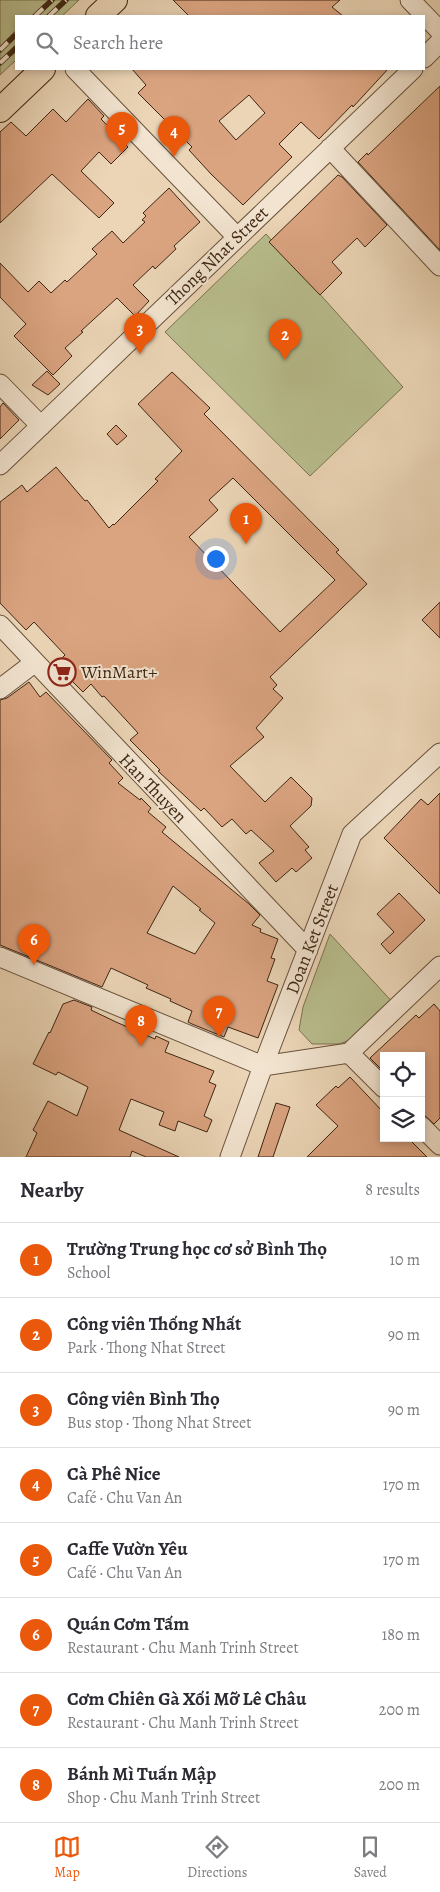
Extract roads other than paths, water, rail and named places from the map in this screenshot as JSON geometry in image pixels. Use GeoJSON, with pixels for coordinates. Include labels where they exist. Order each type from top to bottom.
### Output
{"type":"FeatureCollection","features":[{"type":"Feature","properties":{"kind":"main road"},"geometry":{"type":"LineString","coordinates":[[99,15],[115,0]]}},
{"type":"Feature","properties":{"kind":"main road"},"geometry":{"type":"LineString","coordinates":[[0,110],[42,70]]}},
{"type":"Feature","properties":{"kind":"street"},"geometry":{"type":"LineString","coordinates":[[410,0],[425,15]]}},
{"type":"Feature","properties":{"kind":"street"},"geometry":{"type":"LineString","coordinates":[[425,16],[440,31]]}},
{"type":"Feature","properties":{"kind":"street"},"geometry":{"type":"LineString","coordinates":[[425,57],[440,42]]}},
{"type":"Feature","properties":{"kind":"street"},"geometry":{"type":"LineString","coordinates":[[76,70],[237,237]]}},
{"type":"Feature","properties":{"kind":"street","name":"Thong Nhat Street"},"geometry":{"type":"LineString","coordinates":[[0,465],[412,70]]}},
{"type":"Feature","properties":{"kind":"street"},"geometry":{"type":"LineString","coordinates":[[330,148],[440,266]]}},
{"type":"Feature","properties":{"kind":"street"},"geometry":{"type":"LineString","coordinates":[[0,384],[41,426]]}},
{"type":"Feature","properties":{"kind":"street","name":"Han Thuyen"},"geometry":{"type":"LineString","coordinates":[[0,625],[308,950]]}},
{"type":"Feature","properties":{"kind":"street"},"geometry":{"type":"LineString","coordinates":[[0,689],[34,662]]}},
{"type":"Feature","properties":{"kind":"street","name":"Doan Ket Street"},"geometry":{"type":"LineString","coordinates":[[230,1157],[352,834],[440,753]]}},
{"type":"Feature","properties":{"kind":"street"},"geometry":{"type":"LineString","coordinates":[[0,957],[263,1066],[349,1053],[440,966]]}},
{"type":"Feature","properties":{"kind":"street"},"geometry":{"type":"LineString","coordinates":[[349,1053],[380,1084]]}},
{"type":"Feature","properties":{"kind":"street"},"geometry":{"type":"LineString","coordinates":[[425,1130],[440,1145]]}},
{"type":"Feature","properties":{"kind":"railway"},"geometry":{"type":"LineString","coordinates":[[36,15],[52,0]]}},
{"type":"Feature","properties":{"kind":"railway"},"geometry":{"type":"LineString","coordinates":[[50,15],[66,0]]}},
{"type":"Feature","properties":{"kind":"railway"},"geometry":{"type":"LineString","coordinates":[[0,50],[15,35]]}},
{"type":"Feature","properties":{"kind":"railway"},"geometry":{"type":"LineString","coordinates":[[0,63],[15,49]]}},
{"type":"Feature","properties":{"kind":"place","name":"Caffe Vườn Yêu"},"geometry":{"type":"Point","coordinates":[122,153]}},
{"type":"Feature","properties":{"kind":"place","name":"Cà Phê Nice"},"geometry":{"type":"Point","coordinates":[174,157]}},
{"type":"Feature","properties":{"kind":"place","name":"Công viên Bình Thọ"},"geometry":{"type":"Point","coordinates":[140,354]}},
{"type":"Feature","properties":{"kind":"place","name":"Công viên Thống Nhất"},"geometry":{"type":"Point","coordinates":[285,360]}},
{"type":"Feature","properties":{"kind":"place","name":"Trường Trung học cơ sở Bình Thọ"},"geometry":{"type":"Point","coordinates":[246,544]}},
{"type":"Feature","properties":{"kind":"place","name":"WinMart+"},"geometry":{"type":"Point","coordinates":[62,672]}},
{"type":"Feature","properties":{"kind":"place","name":"Quán Cơm Tấm"},"geometry":{"type":"Point","coordinates":[34,965]}},
{"type":"Feature","properties":{"kind":"place","name":"Cơm Chiên Gà Xối Mỡ Lê Châu"},"geometry":{"type":"Point","coordinates":[219,1037]}},
{"type":"Feature","properties":{"kind":"place","name":"Bánh Mì Tuấn Mập"},"geometry":{"type":"Point","coordinates":[141,1046]}}]}
